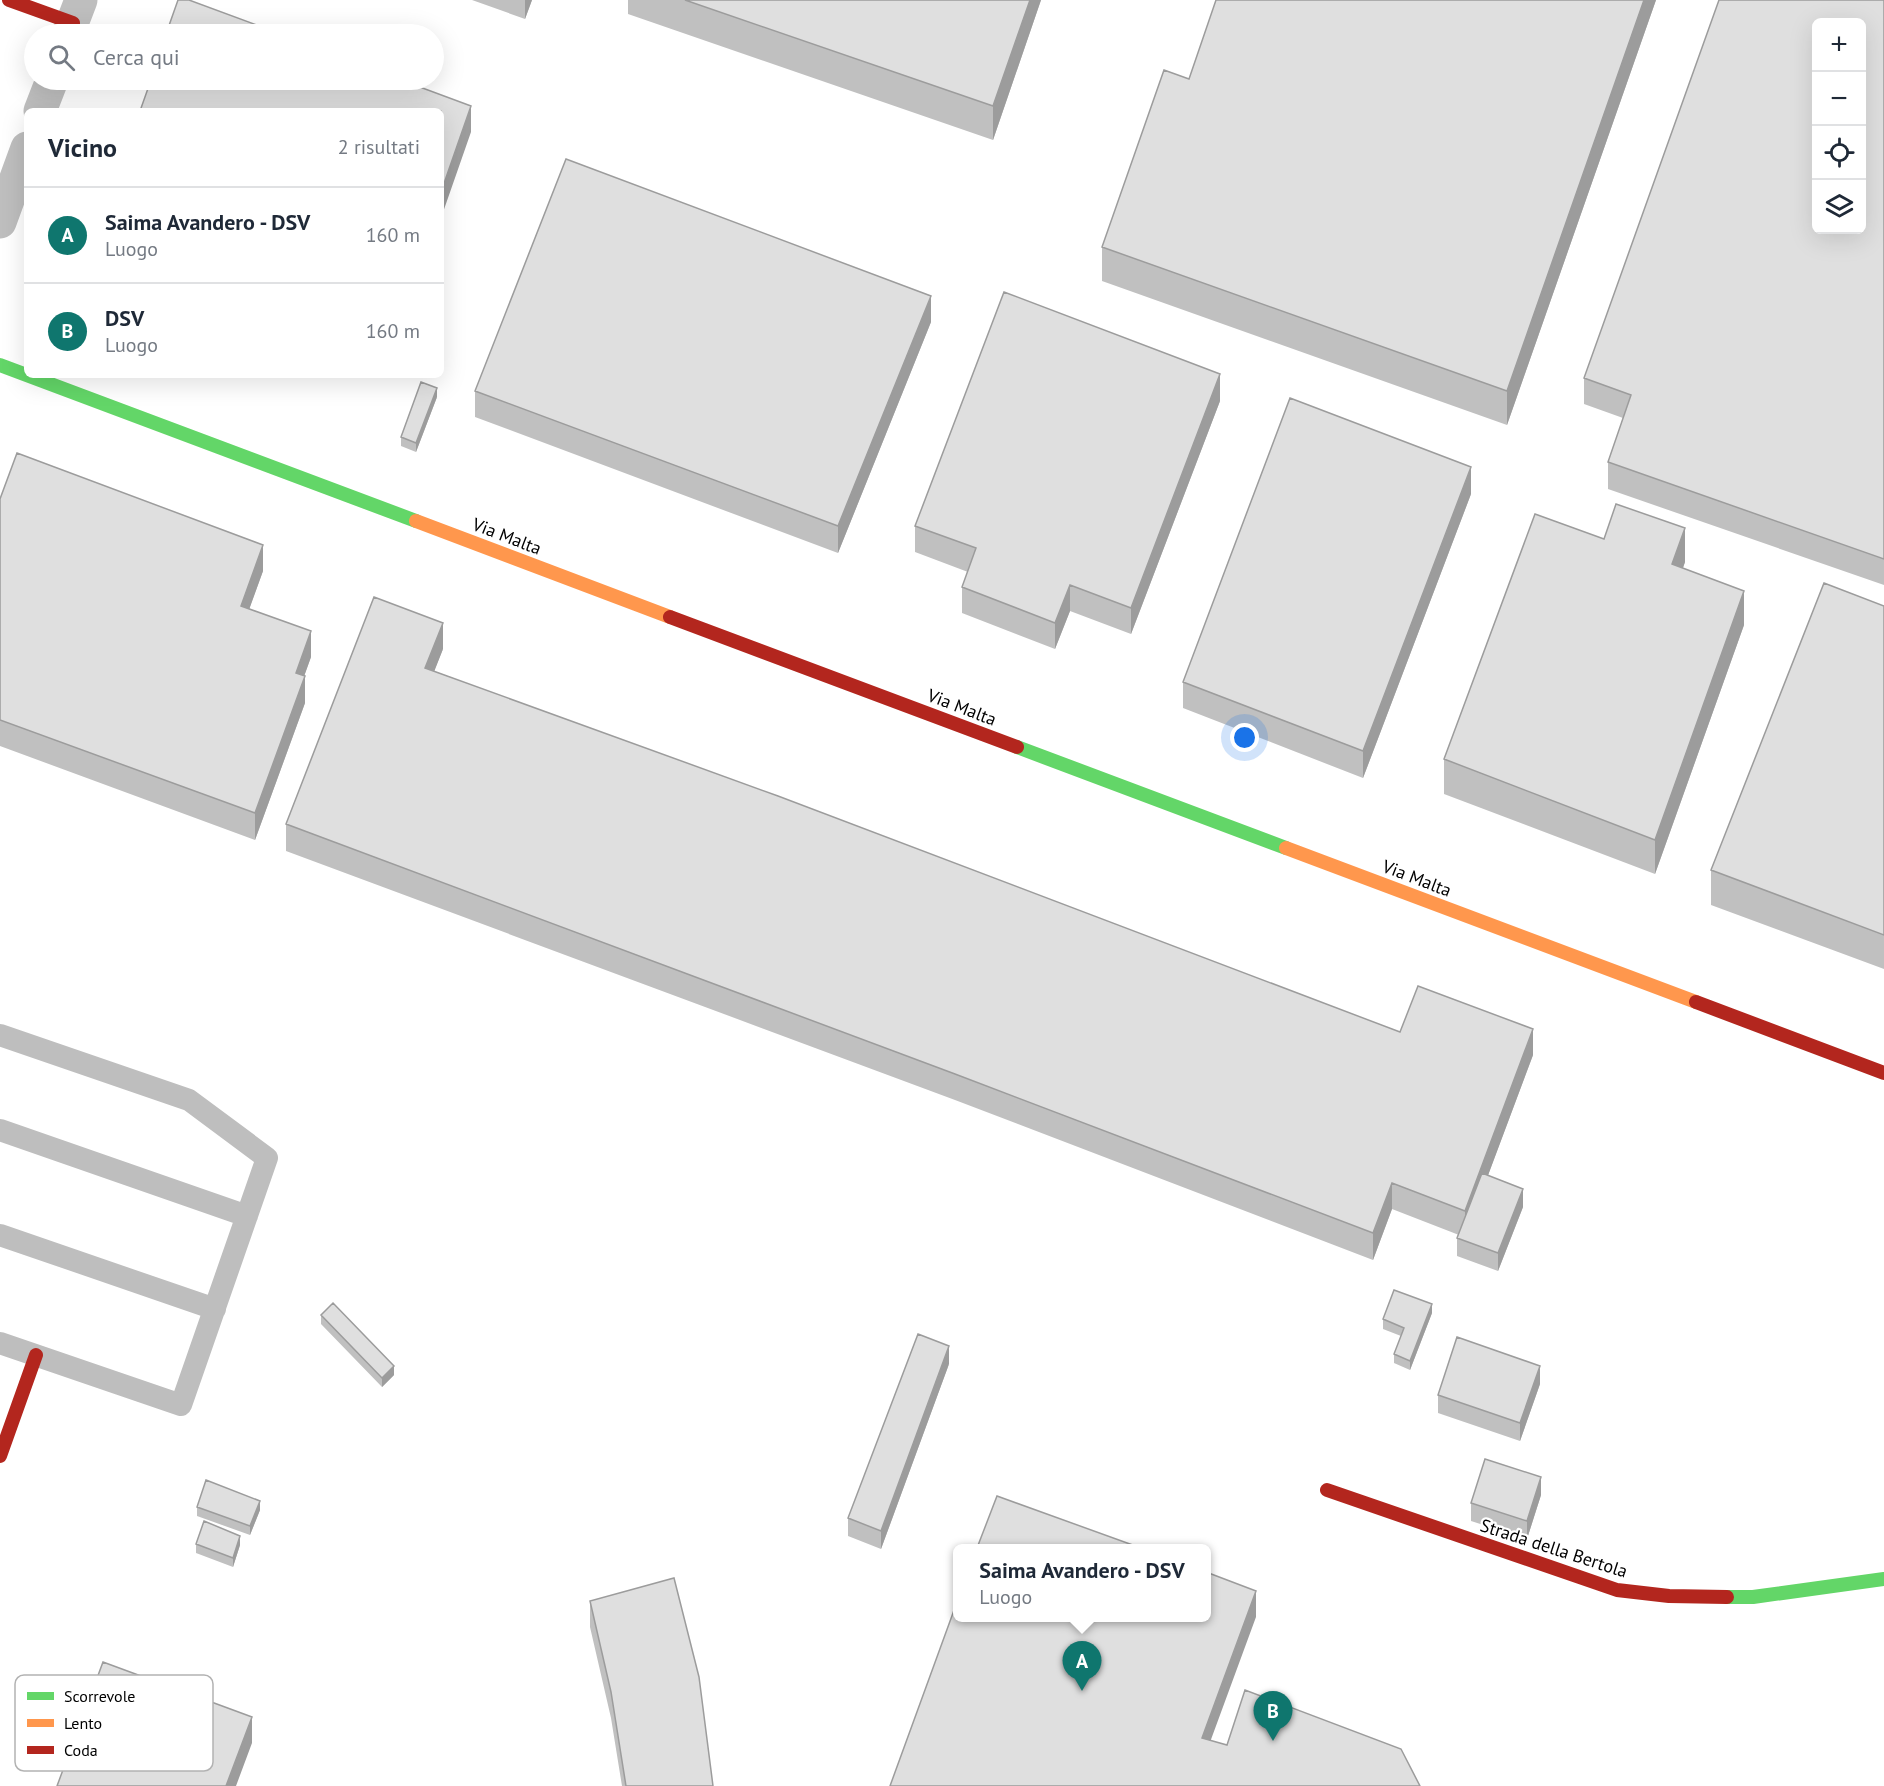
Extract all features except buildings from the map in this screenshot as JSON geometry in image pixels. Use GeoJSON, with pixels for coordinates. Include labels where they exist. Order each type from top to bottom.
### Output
{"type":"FeatureCollection","features":[{"type":"Feature","properties":{"kind":"street"},"geometry":{"type":"LineString","coordinates":[[9,0],[74,19]]}},
{"type":"Feature","properties":{"kind":"street"},"geometry":{"type":"LineString","coordinates":[[41,108],[48,90]]}},
{"type":"Feature","properties":{"kind":"street"},"geometry":{"type":"LineString","coordinates":[[0,222],[24,156]]}},
{"type":"Feature","properties":{"kind":"street","name":"Via Malta"},"geometry":{"type":"LineString","coordinates":[[0,365],[24,374]]}},
{"type":"Feature","properties":{"kind":"street","name":"Via Malta"},"geometry":{"type":"LineString","coordinates":[[35,378],[1884,1073]]}},
{"type":"Feature","properties":{"kind":"street"},"geometry":{"type":"LineString","coordinates":[[0,1456],[36,1355]]}},
{"type":"Feature","properties":{"kind":"street","name":"Strada della Bertola"},"geometry":{"type":"LineString","coordinates":[[1327,1490],[1617,1590],[1669,1596],[1753,1597],[1884,1579]]}},
{"type":"Feature","properties":{"kind":"lane"},"geometry":{"type":"LineString","coordinates":[[0,1035],[189,1100],[267,1158],[181,1405],[0,1343]]}},
{"type":"Feature","properties":{"kind":"lane"},"geometry":{"type":"LineString","coordinates":[[0,1130],[247,1216]]}},
{"type":"Feature","properties":{"kind":"lane"},"geometry":{"type":"LineString","coordinates":[[0,1234],[215,1309]]}},
{"type":"Feature","properties":{"kind":"traffic: fast"},"geometry":{"type":"LineString","coordinates":[[0,365],[24,374]]}},
{"type":"Feature","properties":{"kind":"traffic: fast"},"geometry":{"type":"LineString","coordinates":[[35,378],[416,521]]}},
{"type":"Feature","properties":{"kind":"traffic: fast"},"geometry":{"type":"LineString","coordinates":[[1017,747],[1286,848]]}},
{"type":"Feature","properties":{"kind":"traffic: fast"},"geometry":{"type":"LineString","coordinates":[[1727,1597],[1753,1597],[1884,1579]]}},
{"type":"Feature","properties":{"kind":"traffic: slow"},"geometry":{"type":"LineString","coordinates":[[416,521],[670,617]]}},
{"type":"Feature","properties":{"kind":"traffic: slow"},"geometry":{"type":"LineString","coordinates":[[1286,848],[1696,1002]]}},
{"type":"Feature","properties":{"kind":"traffic: jam"},"geometry":{"type":"LineString","coordinates":[[9,0],[73,23]]}},
{"type":"Feature","properties":{"kind":"traffic: jam"},"geometry":{"type":"LineString","coordinates":[[670,617],[1017,747]]}},
{"type":"Feature","properties":{"kind":"traffic: jam"},"geometry":{"type":"LineString","coordinates":[[1696,1002],[1884,1073]]}},
{"type":"Feature","properties":{"kind":"traffic: jam"},"geometry":{"type":"LineString","coordinates":[[0,1456],[36,1355]]}},
{"type":"Feature","properties":{"kind":"traffic: jam"},"geometry":{"type":"LineString","coordinates":[[1327,1490],[1617,1590],[1669,1596],[1727,1597]]}},
{"type":"Feature","properties":{"kind":"place","name":"Saima Avandero - DSV"},"geometry":{"type":"Point","coordinates":[1082,1691]}},
{"type":"Feature","properties":{"kind":"place","name":"DSV"},"geometry":{"type":"Point","coordinates":[1273,1741]}}]}
